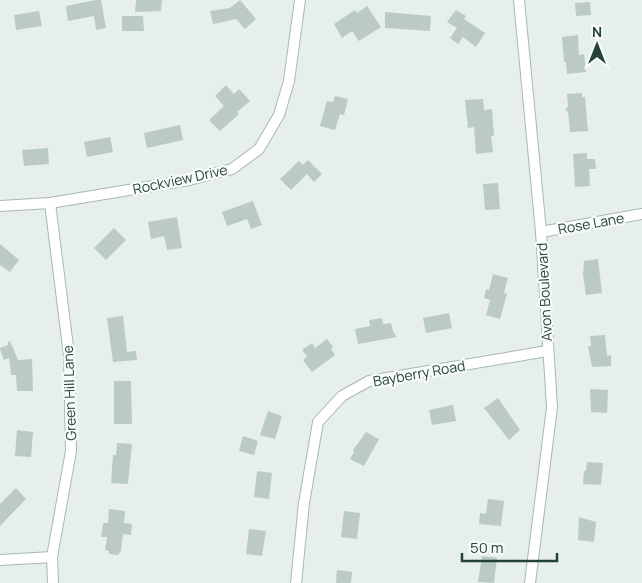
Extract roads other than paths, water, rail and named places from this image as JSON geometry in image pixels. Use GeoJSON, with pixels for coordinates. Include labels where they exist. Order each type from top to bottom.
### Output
{"type":"FeatureCollection","features":[{"type":"Feature","properties":{"kind":"street","name":"Rockview Drive"},"geometry":{"type":"LineString","coordinates":[[0,206],[50,203],[189,180],[232,168],[259,149],[279,115],[289,81],[300,0]]}},
{"type":"Feature","properties":{"kind":"street","name":"Avon Boulevard"},"geometry":{"type":"LineString","coordinates":[[519,0],[541,232],[552,407],[530,583]]}},
{"type":"Feature","properties":{"kind":"street","name":"Green Hill Lane"},"geometry":{"type":"LineString","coordinates":[[50,203],[69,355],[71,451],[52,557],[53,583]]}},
{"type":"Feature","properties":{"kind":"street","name":"Rose Lane"},"geometry":{"type":"LineString","coordinates":[[541,232],[642,214]]}},
{"type":"Feature","properties":{"kind":"street","name":"Bayberry Road"},"geometry":{"type":"LineString","coordinates":[[296,583],[304,503],[318,422],[342,396],[369,381],[547,351]]}},
{"type":"Feature","properties":{"kind":"street"},"geometry":{"type":"LineString","coordinates":[[0,560],[52,557]]}}]}
